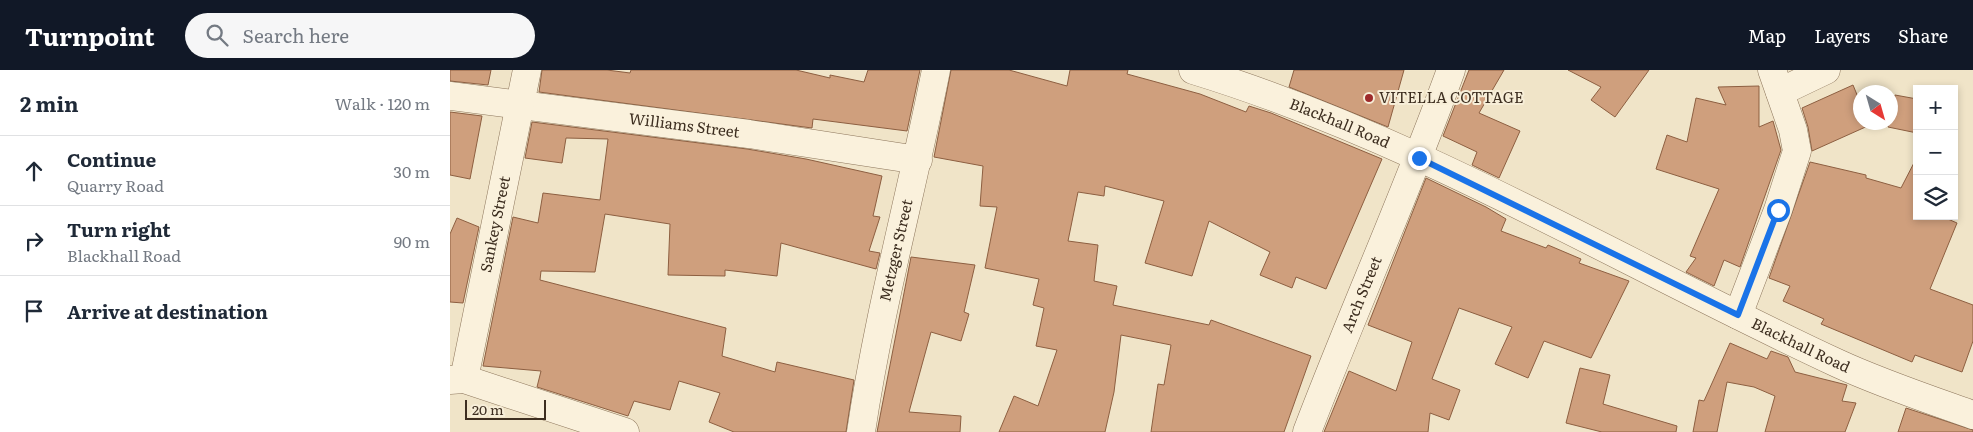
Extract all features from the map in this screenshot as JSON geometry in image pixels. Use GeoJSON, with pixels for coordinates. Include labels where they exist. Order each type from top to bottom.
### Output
{"type":"FeatureCollection","features":[{"type":"Feature","properties":{"kind":"street","name":"Sankey Street"},"geometry":{"type":"LineString","coordinates":[[457,380],[527,70]]}},
{"type":"Feature","properties":{"kind":"street","name":"Metzger Street"},"geometry":{"type":"LineString","coordinates":[[861,432],[884,306],[918,160],[936,70]]}},
{"type":"Feature","properties":{"kind":"street","name":"Blackhall Road"},"geometry":{"type":"LineString","coordinates":[[1193,70],[1306,109],[1419,158],[1838,364],[1973,415]]}},
{"type":"Feature","properties":{"kind":"street","name":"Arch Street"},"geometry":{"type":"LineString","coordinates":[[1307,432],[1340,346],[1419,158],[1452,70]]}},
{"type":"Feature","properties":{"kind":"street"},"geometry":{"type":"LineString","coordinates":[[1738,315],[1778,210],[1797,152],[1793,130],[1776,81],[1826,70]]}},
{"type":"Feature","properties":{"kind":"street","name":"Williams Street"},"geometry":{"type":"LineString","coordinates":[[450,96],[748,134],[918,160]]}},
{"type":"Feature","properties":{"kind":"street"},"geometry":{"type":"LineString","coordinates":[[457,380],[625,432]]}},
{"type":"Feature","properties":{"kind":"building"},"geometry":{"type":"Polygon","coordinates":[[[450,70],[491,70],[488,85],[450,81],[450,70]]]}},
{"type":"Feature","properties":{"kind":"building"},"geometry":{"type":"Polygon","coordinates":[[[542,70],[607,70],[630,73],[631,70],[796,70],[830,78],[830,75],[864,82],[868,70],[920,70],[907,131],[813,119],[812,128],[539,92],[542,70]]]}},
{"type":"Feature","properties":{"kind":"building"},"geometry":{"type":"Polygon","coordinates":[[[951,70],[1009,70],[1067,86],[1070,70],[1128,70],[1127,74],[1200,94],[1246,112],[1249,106],[1271,113],[1382,159],[1326,289],[1296,277],[1292,288],[1260,275],[1270,252],[1209,221],[1192,276],[1145,263],[1164,201],[1105,186],[1104,196],[1078,192],[1068,241],[1098,245],[1094,281],[1117,286],[1113,305],[1209,325],[1211,320],[1311,356],[1284,432],[1151,432],[1158,384],[1164,385],[1171,345],[1121,335],[1114,392],[1105,432],[999,432],[1014,396],[1038,406],[1057,350],[1036,346],[1044,308],[1033,305],[1039,279],[985,268],[997,207],[980,206],[983,166],[934,157],[951,70]]]}},
{"type":"Feature","properties":{"kind":"building","name":"VITELLA COTTAGE"},"geometry":{"type":"Polygon","coordinates":[[[1294,70],[1404,70],[1388,127],[1289,87],[1294,70]]]}},
{"type":"Feature","properties":{"kind":"building"},"geometry":{"type":"Polygon","coordinates":[[[1469,70],[1504,70],[1479,113],[1520,131],[1499,178],[1472,165],[1477,152],[1443,136],[1469,70]]]}},
{"type":"Feature","properties":{"kind":"building"},"geometry":{"type":"Polygon","coordinates":[[[1568,70],[1649,70],[1615,117],[1591,100],[1601,87],[1568,70]]]}},
{"type":"Feature","properties":{"kind":"building"},"geometry":{"type":"Polygon","coordinates":[[[1853,85],[1853,130],[1859,130],[1812,151],[1808,127],[1802,108],[1853,85]]]}},
{"type":"Feature","properties":{"kind":"building"},"geometry":{"type":"Polygon","coordinates":[[[1759,86],[1759,127],[1773,121],[1781,150],[1740,267],[1724,260],[1714,286],[1686,272],[1696,258],[1690,256],[1719,189],[1656,169],[1667,135],[1687,142],[1696,98],[1726,105],[1718,87],[1759,86]]]}},
{"type":"Feature","properties":{"kind":"building"},"geometry":{"type":"Polygon","coordinates":[[[1898,96],[1913,98],[1913,132],[1898,129],[1898,96]]]}},
{"type":"Feature","properties":{"kind":"building"},"geometry":{"type":"Polygon","coordinates":[[[450,112],[482,116],[470,179],[450,175],[450,112]]]}},
{"type":"Feature","properties":{"kind":"building"},"geometry":{"type":"Polygon","coordinates":[[[532,122],[747,149],[806,159],[882,176],[873,216],[880,217],[869,251],[880,253],[876,269],[781,243],[777,276],[725,270],[725,276],[668,275],[670,224],[605,214],[595,272],[541,271],[540,280],[726,328],[722,356],[775,372],[777,362],[854,380],[846,432],[734,432],[709,422],[720,393],[679,381],[670,410],[634,401],[628,416],[537,387],[541,371],[483,366],[513,217],[538,223],[543,193],[600,200],[608,139],[566,138],[562,163],[525,158],[532,122]]]}},
{"type":"Feature","properties":{"kind":"building"},"geometry":{"type":"Polygon","coordinates":[[[1810,162],[1866,175],[1866,178],[1901,188],[1913,165],[1913,220],[1950,220],[1957,223],[1930,289],[1973,305],[1973,341],[1962,372],[1915,355],[1912,362],[1821,324],[1824,319],[1783,301],[1790,286],[1769,278],[1810,162]]]}},
{"type":"Feature","properties":{"kind":"building"},"geometry":{"type":"Polygon","coordinates":[[[1426,178],[1486,207],[1506,219],[1501,231],[1546,248],[1548,245],[1581,259],[1579,263],[1629,281],[1591,358],[1544,341],[1528,378],[1495,364],[1512,327],[1459,308],[1432,379],[1460,390],[1449,420],[1430,413],[1428,432],[1324,432],[1349,371],[1396,391],[1412,342],[1368,325],[1426,178]]]}},
{"type":"Feature","properties":{"kind":"building"},"geometry":{"type":"Polygon","coordinates":[[[457,218],[479,227],[463,303],[450,302],[450,234],[457,218]]]}},
{"type":"Feature","properties":{"kind":"building"},"geometry":{"type":"Polygon","coordinates":[[[911,257],[975,265],[964,312],[969,314],[961,341],[931,332],[909,412],[961,416],[960,432],[877,432],[911,257]]]}},
{"type":"Feature","properties":{"kind":"building"},"geometry":{"type":"Polygon","coordinates":[[[1730,343],[1767,359],[1771,351],[1788,357],[1795,372],[1847,385],[1842,401],[1856,403],[1845,432],[1765,432],[1775,396],[1754,387],[1727,382],[1717,432],[1693,432],[1699,400],[1704,401],[1730,343]]]}},
{"type":"Feature","properties":{"kind":"building"},"geometry":{"type":"Polygon","coordinates":[[[1580,368],[1610,375],[1603,404],[1677,426],[1676,432],[1602,432],[1566,423],[1580,368]]]}},
{"type":"Feature","properties":{"kind":"building"},"geometry":{"type":"Polygon","coordinates":[[[1906,408],[1973,430],[1973,432],[1898,432],[1906,408]]]}},
{"type":"Feature","properties":{"kind":"place","name":"VITELLA COTTAGE"},"geometry":{"type":"Point","coordinates":[1369,98]}},
{"type":"Feature","properties":{"kind":"route"},"geometry":{"type":"LineString","coordinates":[[1419,158],[1611,250],[1738,315],[1778,210]]}}]}
